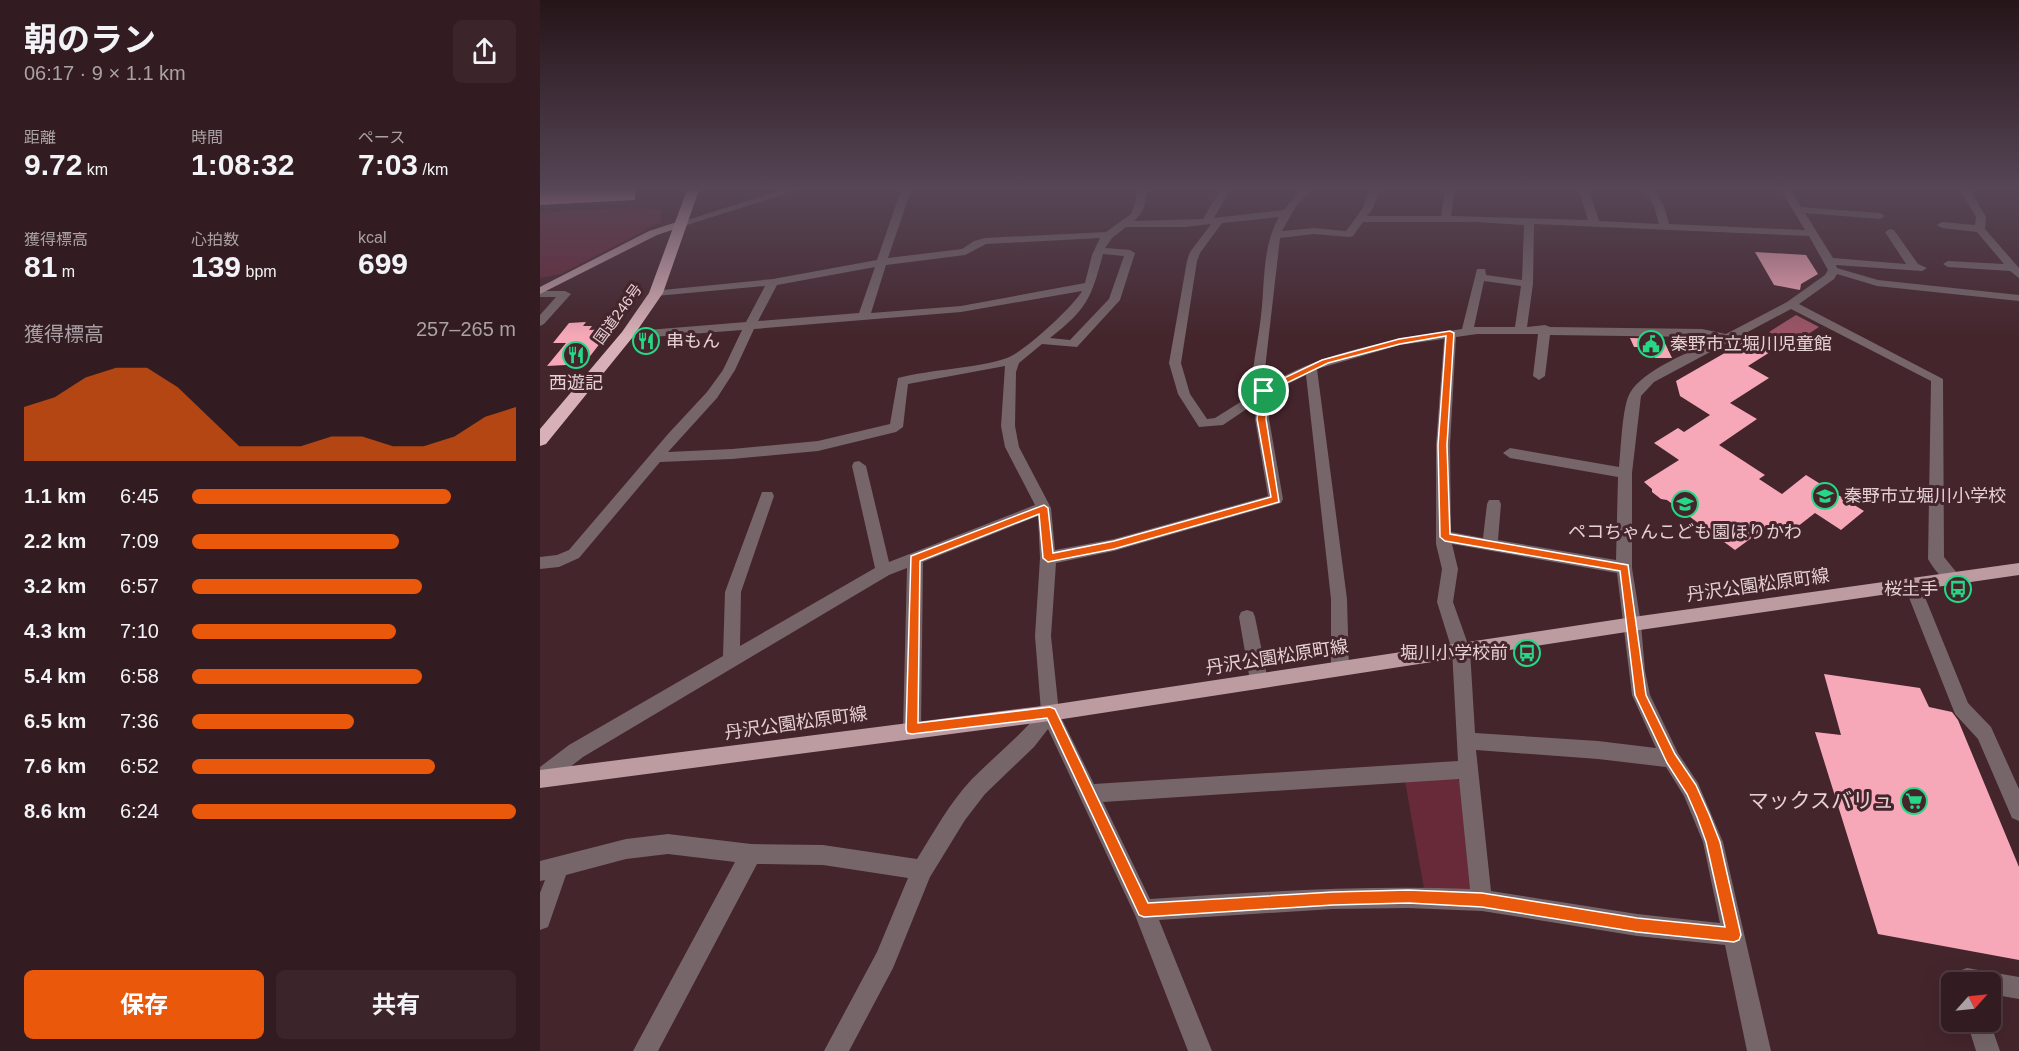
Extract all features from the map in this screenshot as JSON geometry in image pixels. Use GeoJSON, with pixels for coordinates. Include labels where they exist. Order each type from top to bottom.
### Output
{"type":"FeatureCollection","features":[{"type":"Feature","properties":{"kind":"highway","name":"国道246号"},"geometry":{"type":"LineString","coordinates":[[540,440],[627,335],[656,293],[677,239]]}},
{"type":"Feature","properties":{"kind":"main road"},"geometry":{"type":"LineString","coordinates":[[540,292],[641,239]]}},
{"type":"Feature","properties":{"kind":"main road","name":"丹沢公園松原町線"},"geometry":{"type":"LineString","coordinates":[[541,778],[1050,713],[1633,624],[2019,569]]}},
{"type":"Feature","properties":{"kind":"street"},"geometry":{"type":"LineString","coordinates":[[863,318],[890,239]]}},
{"type":"Feature","properties":{"kind":"street"},"geometry":{"type":"LineString","coordinates":[[656,293],[773,282],[882,262],[965,252],[985,241],[1025,239]]}},
{"type":"Feature","properties":{"kind":"street"},"geometry":{"type":"LineString","coordinates":[[656,457],[732,454],[818,446],[896,427],[902,381],[1013,361],[1068,315],[1088,290],[1099,251],[1106,239]]}},
{"type":"Feature","properties":{"kind":"street"},"geometry":{"type":"LineString","coordinates":[[1208,239],[1195,252],[1192,261],[1175,363],[1180,386],[1198,419],[1204,424],[1211,424],[1264,391],[1311,367],[1374,348],[1450,333],[1545,329],[1702,333],[1725,337]]}},
{"type":"Feature","properties":{"kind":"street"},"geometry":{"type":"LineString","coordinates":[[1274,239],[1270,260],[1267,318],[1259,371],[1284,380]]}},
{"type":"Feature","properties":{"kind":"street"},"geometry":{"type":"LineString","coordinates":[[1521,329],[1527,284],[1528,239]]}},
{"type":"Feature","properties":{"kind":"street"},"geometry":{"type":"LineString","coordinates":[[1759,1051],[1713,842],[1691,790],[1671,759],[1641,695],[1636,672],[1633,624],[1624,568],[1625,473],[1632,410],[1635,395],[1640,388],[1650,379],[1725,337],[1791,304],[1830,277],[1831,265],[1817,239]]}},
{"type":"Feature","properties":{"kind":"street"},"geometry":{"type":"LineString","coordinates":[[1831,265],[1918,268],[1892,239]]}},
{"type":"Feature","properties":{"kind":"street"},"geometry":{"type":"LineString","coordinates":[[1989,239],[2016,271]]}},
{"type":"Feature","properties":{"kind":"street"},"geometry":{"type":"LineString","coordinates":[[1954,249],[1966,265]]}},
{"type":"Feature","properties":{"kind":"street"},"geometry":{"type":"LineString","coordinates":[[1039,340],[1073,344],[1114,300],[1130,253],[1099,251]]}},
{"type":"Feature","properties":{"kind":"street"},"geometry":{"type":"LineString","coordinates":[[1948,264],[2016,271]]}},
{"type":"Feature","properties":{"kind":"street"},"geometry":{"type":"LineString","coordinates":[[1831,265],[1877,283],[2019,297]]}},
{"type":"Feature","properties":{"kind":"street"},"geometry":{"type":"LineString","coordinates":[[1467,331],[1480,274],[1527,284]]}},
{"type":"Feature","properties":{"kind":"street"},"geometry":{"type":"LineString","coordinates":[[540,563],[559,561],[574,554],[712,395],[729,370],[773,282]]}},
{"type":"Feature","properties":{"kind":"street"},"geometry":{"type":"LineString","coordinates":[[627,335],[961,309],[1088,290],[1114,300]]}},
{"type":"Feature","properties":{"kind":"street"},"geometry":{"type":"LineString","coordinates":[[540,292],[565,294],[540,322]]}},
{"type":"Feature","properties":{"kind":"street"},"geometry":{"type":"LineString","coordinates":[[1791,304],[1937,379],[1936,559],[1953,578]]}},
{"type":"Feature","properties":{"kind":"street"},"geometry":{"type":"LineString","coordinates":[[1539,376],[1545,329]]}},
{"type":"Feature","properties":{"kind":"street"},"geometry":{"type":"LineString","coordinates":[[1450,333],[1443,445],[1444,544],[1450,569],[1445,602],[1461,650],[1468,769],[1482,900]]}},
{"type":"Feature","properties":{"kind":"street"},"geometry":{"type":"LineString","coordinates":[[1013,361],[1010,372],[1008,426],[1012,447],[1044,508],[1048,558],[1043,636],[1050,713],[1144,910],[1200,1051]]}},
{"type":"Feature","properties":{"kind":"street"},"geometry":{"type":"LineString","coordinates":[[1311,367],[1339,599],[1340,668]]}},
{"type":"Feature","properties":{"kind":"street"},"geometry":{"type":"LineString","coordinates":[[1048,558],[1124,542],[1276,499],[1262,419],[1264,391]]}},
{"type":"Feature","properties":{"kind":"street"},"geometry":{"type":"LineString","coordinates":[[1510,453],[1625,473]]}},
{"type":"Feature","properties":{"kind":"street"},"geometry":{"type":"LineString","coordinates":[[859,466],[883,571]]}},
{"type":"Feature","properties":{"kind":"street"},"geometry":{"type":"LineString","coordinates":[[731,659],[733,592],[765,501],[781,504]]}},
{"type":"Feature","properties":{"kind":"street"},"geometry":{"type":"LineString","coordinates":[[1490,545],[1494,504]]}},
{"type":"Feature","properties":{"kind":"street"},"geometry":{"type":"LineString","coordinates":[[541,778],[576,751],[883,571],[1044,508]]}},
{"type":"Feature","properties":{"kind":"street"},"geometry":{"type":"LineString","coordinates":[[1445,537],[1624,568]]}},
{"type":"Feature","properties":{"kind":"street"},"geometry":{"type":"LineString","coordinates":[[912,729],[915,559]]}},
{"type":"Feature","properties":{"kind":"street"},"geometry":{"type":"LineString","coordinates":[[1912,585],[1961,708],[1985,733],[2019,811]]}},
{"type":"Feature","properties":{"kind":"street"},"geometry":{"type":"LineString","coordinates":[[1247,617],[1259,681]]}},
{"type":"Feature","properties":{"kind":"street"},"geometry":{"type":"LineString","coordinates":[[836,1051],[885,960],[922,870],[958,813],[978,787],[1026,741],[1050,713]]}},
{"type":"Feature","properties":{"kind":"street"},"geometry":{"type":"LineString","coordinates":[[1466,741],[1598,750],[1671,759]]}},
{"type":"Feature","properties":{"kind":"street"},"geometry":{"type":"LineString","coordinates":[[1088,794],[1468,769]]}},
{"type":"Feature","properties":{"kind":"street"},"geometry":{"type":"LineString","coordinates":[[540,919],[556,879],[548,869],[626,849],[668,844],[751,854],[823,855],[922,870]]}},
{"type":"Feature","properties":{"kind":"street"},"geometry":{"type":"LineString","coordinates":[[645,1051],[751,854]]}},
{"type":"Feature","properties":{"kind":"street"},"geometry":{"type":"LineString","coordinates":[[1144,910],[1333,898],[1408,897],[1482,900],[1637,925],[1734,935]]}},
{"type":"Feature","properties":{"kind":"street"},"geometry":{"type":"LineString","coordinates":[[2001,985],[2019,988]]}},
{"type":"Feature","properties":{"kind":"street"},"geometry":{"type":"LineString","coordinates":[[1982,1032],[1988,1051]]}},
{"type":"Feature","properties":{"kind":"shaded area"},"geometry":{"type":"Polygon","coordinates":[[[540,239],[628,239],[561,274],[540,278],[540,239]]]}},
{"type":"Feature","properties":{"kind":"shaded area"},"geometry":{"type":"Polygon","coordinates":[[[1796,315],[1819,327],[1793,344],[1769,332],[1796,315]]]}},
{"type":"Feature","properties":{"kind":"shaded area"},"geometry":{"type":"Polygon","coordinates":[[[1456,778],[1463,784],[1474,885],[1467,892],[1424,889],[1405,781],[1456,778]]]}},
{"type":"Feature","properties":{"kind":"building"},"geometry":{"type":"Polygon","coordinates":[[[1755,252],[1806,255],[1818,274],[1801,284],[1800,290],[1774,285],[1755,252]]]}},
{"type":"Feature","properties":{"kind":"building"},"geometry":{"type":"Polygon","coordinates":[[[586,322],[583,326],[592,326],[589,330],[611,329],[584,364],[547,366],[566,343],[553,343],[569,323],[586,322]]]}},
{"type":"Feature","properties":{"kind":"building"},"geometry":{"type":"Polygon","coordinates":[[[1756,335],[1778,347],[1748,366],[1769,378],[1730,403],[1757,419],[1719,445],[1765,475],[1759,479],[1782,494],[1806,475],[1864,511],[1841,530],[1815,513],[1788,534],[1772,523],[1735,550],[1667,500],[1661,499],[1644,482],[1679,460],[1654,443],[1678,428],[1684,432],[1710,415],[1680,396],[1676,381],[1756,335]]]}},
{"type":"Feature","properties":{"kind":"building","name":"秦野市立堀川児童館"},"geometry":{"type":"Polygon","coordinates":[[[1630,338],[1663,339],[1672,358],[1655,358],[1650,347],[1634,347],[1630,338]]]}},
{"type":"Feature","properties":{"kind":"building","name":"マックスバリュ"},"geometry":{"type":"Polygon","coordinates":[[[1824,674],[1920,688],[1929,707],[1952,712],[1958,720],[2019,867],[2019,960],[1878,934],[1815,732],[1841,735],[1824,674]]]}},
{"type":"Feature","properties":{"kind":"place","name":"串もん"},"geometry":{"type":"Point","coordinates":[646,341]}},
{"type":"Feature","properties":{"kind":"place","name":"秦野市立堀川児童館"},"geometry":{"type":"Point","coordinates":[1651,344]}},
{"type":"Feature","properties":{"kind":"place","name":"西遊記"},"geometry":{"type":"Point","coordinates":[576,355]}},
{"type":"Feature","properties":{"kind":"place","name":"秦野市立堀川小学校"},"geometry":{"type":"Point","coordinates":[1825,496]}},
{"type":"Feature","properties":{"kind":"place","name":"ペコちゃんこども園ほりかわ"},"geometry":{"type":"Point","coordinates":[1685,504]}},
{"type":"Feature","properties":{"kind":"place","name":"桜土手"},"geometry":{"type":"Point","coordinates":[1958,589]}},
{"type":"Feature","properties":{"kind":"place","name":"堀川小学校前"},"geometry":{"type":"Point","coordinates":[1527,653]}},
{"type":"Feature","properties":{"kind":"place","name":"マックスバリュ"},"geometry":{"type":"Point","coordinates":[1914,801]}},
{"type":"Feature","properties":{"kind":"route"},"geometry":{"type":"LineString","coordinates":[[1450,333],[1443,445],[1445,537],[1624,568],[1633,624],[1636,672],[1641,695],[1671,759],[1703,814],[1713,842],[1734,935],[1637,925],[1482,900],[1408,897],[1333,898],[1144,910],[1050,713],[912,729],[915,559],[1044,508],[1048,558],[1114,545],[1276,499],[1262,419],[1264,391],[1325,362],[1399,342],[1450,333]]}}]}
